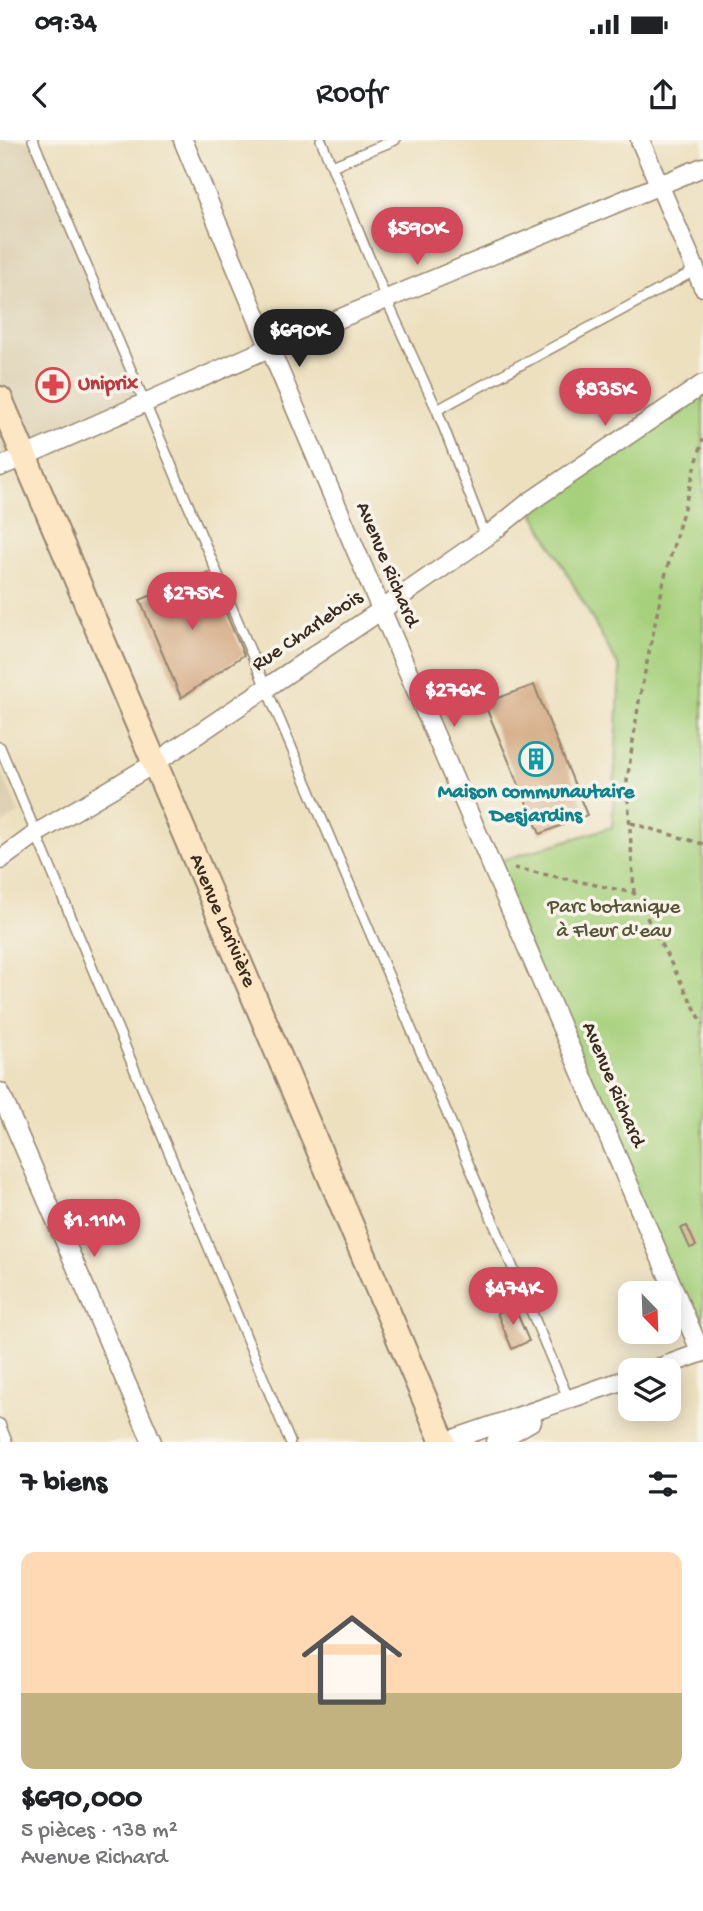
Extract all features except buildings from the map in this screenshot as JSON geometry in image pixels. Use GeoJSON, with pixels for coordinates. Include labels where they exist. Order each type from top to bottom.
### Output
{"type":"FeatureCollection","features":[{"type":"Feature","properties":{"kind":"main road","name":"Avenue Larivière"},"geometry":{"type":"LineString","coordinates":[[0,400],[444,1442]]}},
{"type":"Feature","properties":{"kind":"street","name":"Avenue Richard"},"geometry":{"type":"LineString","coordinates":[[183,140],[380,611],[493,863],[702,1352]]}},
{"type":"Feature","properties":{"kind":"street"},"geometry":{"type":"LineString","coordinates":[[640,140],[703,288]]}},
{"type":"Feature","properties":{"kind":"street"},"geometry":{"type":"LineString","coordinates":[[0,467],[269,348],[703,167]]}},
{"type":"Feature","properties":{"kind":"street","name":"Rue Charlebois"},"geometry":{"type":"LineString","coordinates":[[0,860],[37,833],[155,763],[380,611],[486,537],[528,503],[703,384]]}},
{"type":"Feature","properties":{"kind":"street"},"geometry":{"type":"LineString","coordinates":[[0,1092],[152,1442]]}},
{"type":"Feature","properties":{"kind":"street"},"geometry":{"type":"LineString","coordinates":[[681,1360],[702,1352]]}},
{"type":"Feature","properties":{"kind":"street"},"geometry":{"type":"LineString","coordinates":[[444,1442],[618,1382]]}},
{"type":"Feature","properties":{"kind":"street"},"geometry":{"type":"LineString","coordinates":[[496,1442],[569,1400]]}},
{"type":"Feature","properties":{"kind":"lane"},"geometry":{"type":"LineString","coordinates":[[33,140],[569,1400]]}},
{"type":"Feature","properties":{"kind":"lane"},"geometry":{"type":"LineString","coordinates":[[321,140],[387,301],[437,410],[486,537]]}},
{"type":"Feature","properties":{"kind":"lane"},"geometry":{"type":"LineString","coordinates":[[332,166],[395,140]]}},
{"type":"Feature","properties":{"kind":"lane"},"geometry":{"type":"LineString","coordinates":[[437,410],[696,270]]}},
{"type":"Feature","properties":{"kind":"lane"},"geometry":{"type":"LineString","coordinates":[[0,747],[290,1442]]}},
{"type":"Feature","properties":{"kind":"lane"},"geometry":{"type":"LineString","coordinates":[[0,1424],[8,1442]]}},
{"type":"Feature","properties":{"kind":"path"},"geometry":{"type":"LineString","coordinates":[[703,439],[664,580],[639,701],[627,781],[634,893],[703,1024]]}},
{"type":"Feature","properties":{"kind":"path"},"geometry":{"type":"LineString","coordinates":[[631,822],[703,844]]}},
{"type":"Feature","properties":{"kind":"path"},"geometry":{"type":"LineString","coordinates":[[493,863],[634,893]]}},
{"type":"Feature","properties":{"kind":"shaded area"},"geometry":{"type":"Polygon","coordinates":[[[0,140],[33,140],[146,402],[0,467],[0,140]]]}},
{"type":"Feature","properties":{"kind":"shaded area"},"geometry":{"type":"Polygon","coordinates":[[[0,768],[19,813],[0,825],[0,768]]]}},
{"type":"Feature","properties":{"kind":"green space","name":"Parc botanique à Fleur d'eau"},"geometry":{"type":"Polygon","coordinates":[[[703,384],[703,1352],[681,1301],[681,1281],[673,1281],[493,863],[612,827],[620,669],[528,503],[703,384]]]}},
{"type":"Feature","properties":{"kind":"place","name":"Uniprix"},"geometry":{"type":"Point","coordinates":[53,385]}},
{"type":"Feature","properties":{"kind":"place","name":"Maison communautaire Desjardins"},"geometry":{"type":"Point","coordinates":[536,759]}}]}
